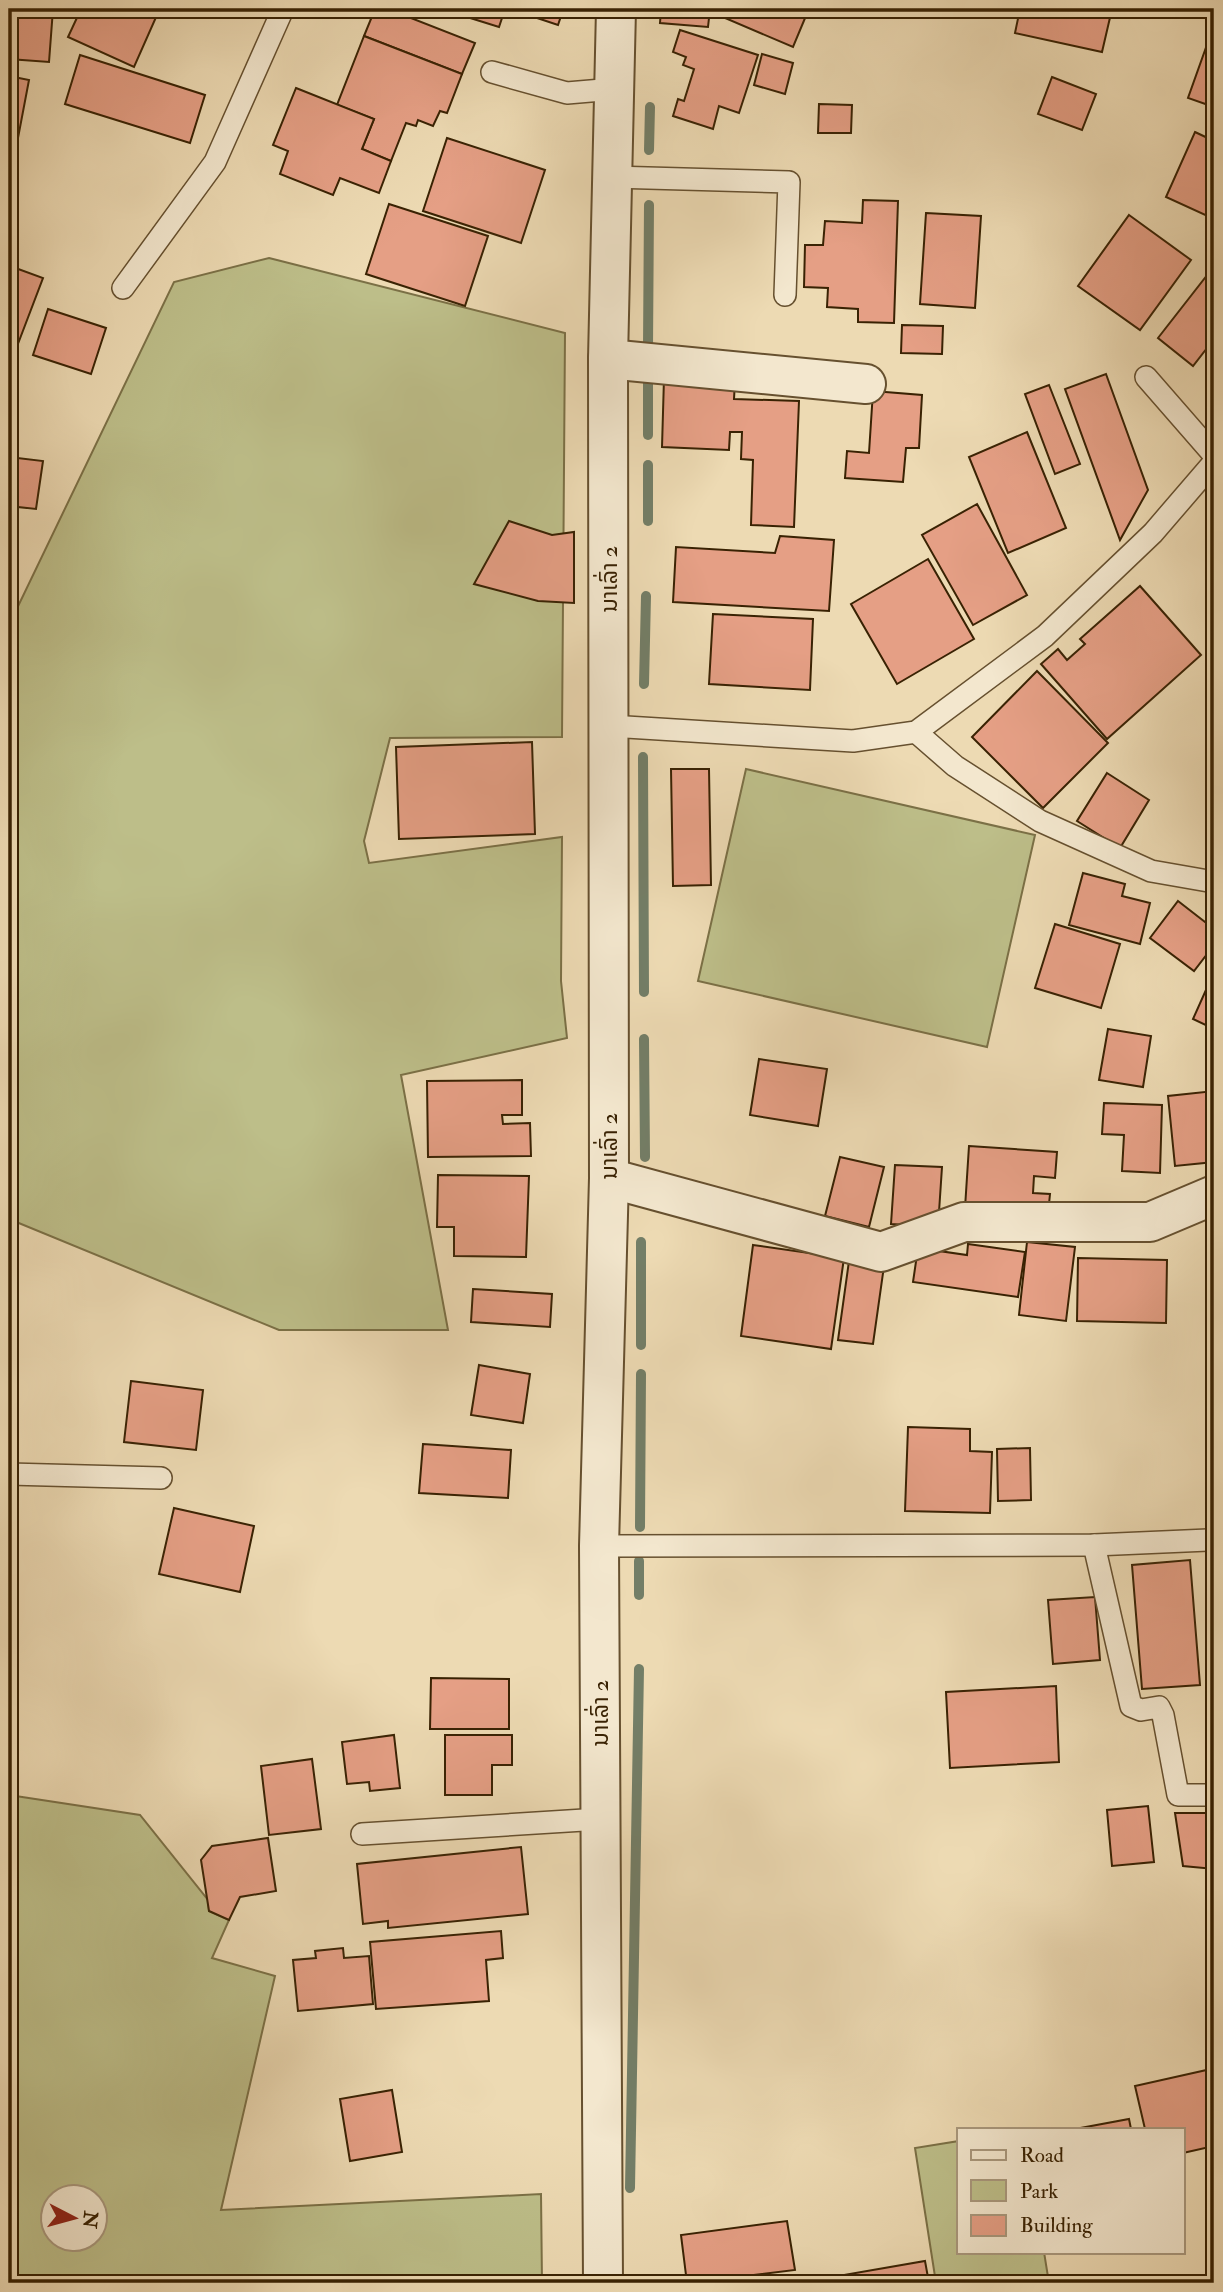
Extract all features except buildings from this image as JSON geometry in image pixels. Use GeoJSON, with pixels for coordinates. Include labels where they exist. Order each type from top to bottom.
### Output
{"type":"FeatureCollection","features":[{"type":"Feature","properties":{"kind":"street","name":"ນາເລົ່າ 2"},"geometry":{"type":"LineString","coordinates":[[603,2283],[599,1546],[609,1178],[610,726],[607,359],[616,9]]}},
{"type":"Feature","properties":{"kind":"street"},"geometry":{"type":"LineString","coordinates":[[607,359],[866,384]]}},
{"type":"Feature","properties":{"kind":"street"},"geometry":{"type":"LineString","coordinates":[[609,1178],[881,1252],[964,1222],[1150,1222],[1214,1195]]}},
{"type":"Feature","properties":{"kind":"lane"},"geometry":{"type":"LineString","coordinates":[[123,288],[215,162],[283,9]]}},
{"type":"Feature","properties":{"kind":"lane"},"geometry":{"type":"LineString","coordinates":[[492,72],[567,93],[614,89]]}},
{"type":"Feature","properties":{"kind":"lane"},"geometry":{"type":"LineString","coordinates":[[612,177],[789,182],[785,295]]}},
{"type":"Feature","properties":{"kind":"lane"},"geometry":{"type":"LineString","coordinates":[[1146,377],[1214,455]]}},
{"type":"Feature","properties":{"kind":"lane"},"geometry":{"type":"LineString","coordinates":[[610,726],[853,741],[916,732],[1045,636],[1153,533],[1214,462]]}},
{"type":"Feature","properties":{"kind":"lane"},"geometry":{"type":"LineString","coordinates":[[916,732],[955,766],[1040,821],[1151,871],[1214,882]]}},
{"type":"Feature","properties":{"kind":"lane"},"geometry":{"type":"LineString","coordinates":[[9,1474],[161,1478]]}},
{"type":"Feature","properties":{"kind":"lane"},"geometry":{"type":"LineString","coordinates":[[599,1546],[1094,1545],[1208,1540]]}},
{"type":"Feature","properties":{"kind":"lane"},"geometry":{"type":"LineString","coordinates":[[1094,1545],[1131,1706],[1141,1710],[1159,1707],[1163,1715],[1178,1795],[1205,1795]]}},
{"type":"Feature","properties":{"kind":"lane"},"geometry":{"type":"LineString","coordinates":[[362,1834],[600,1819]]}},
{"type":"Feature","properties":{"kind":"green space"},"geometry":{"type":"Polygon","coordinates":[[[269,258],[565,333],[562,737],[390,738],[364,841],[369,863],[562,837],[561,981],[567,1038],[401,1075],[448,1330],[279,1330],[9,1219],[9,625],[174,282],[269,258]]]}},
{"type":"Feature","properties":{"kind":"green space"},"geometry":{"type":"Polygon","coordinates":[[[746,769],[1035,835],[987,1047],[698,981],[746,769]]]}},
{"type":"Feature","properties":{"kind":"green space"},"geometry":{"type":"Polygon","coordinates":[[[9,1795],[140,1815],[208,1900],[209,1911],[229,1920],[212,1958],[275,1976],[221,2210],[541,2194],[542,2283],[9,2283],[9,1795]]]}},
{"type":"Feature","properties":{"kind":"green space"},"geometry":{"type":"Polygon","coordinates":[[[957,2141],[957,2254],[1044,2254],[1049,2283],[936,2283],[915,2148],[957,2141]]]}},
{"type":"Feature","properties":{"kind":"waterway"},"geometry":{"type":"LineString","coordinates":[[649,150],[650,107]]}},
{"type":"Feature","properties":{"kind":"waterway"},"geometry":{"type":"LineString","coordinates":[[648,347],[649,205]]}},
{"type":"Feature","properties":{"kind":"waterway"},"geometry":{"type":"LineString","coordinates":[[648,376],[648,435]]}},
{"type":"Feature","properties":{"kind":"waterway"},"geometry":{"type":"LineString","coordinates":[[648,465],[648,521]]}},
{"type":"Feature","properties":{"kind":"waterway"},"geometry":{"type":"LineString","coordinates":[[644,684],[646,596]]}},
{"type":"Feature","properties":{"kind":"waterway"},"geometry":{"type":"LineString","coordinates":[[643,757],[644,992]]}},
{"type":"Feature","properties":{"kind":"waterway"},"geometry":{"type":"LineString","coordinates":[[644,1039],[645,1157]]}},
{"type":"Feature","properties":{"kind":"waterway"},"geometry":{"type":"LineString","coordinates":[[641,1242],[641,1345]]}},
{"type":"Feature","properties":{"kind":"waterway"},"geometry":{"type":"LineString","coordinates":[[640,1527],[641,1374]]}},
{"type":"Feature","properties":{"kind":"waterway"},"geometry":{"type":"LineString","coordinates":[[639,1561],[639,1595]]}},
{"type":"Feature","properties":{"kind":"waterway"},"geometry":{"type":"LineString","coordinates":[[630,2188],[639,1669]]}}]}
